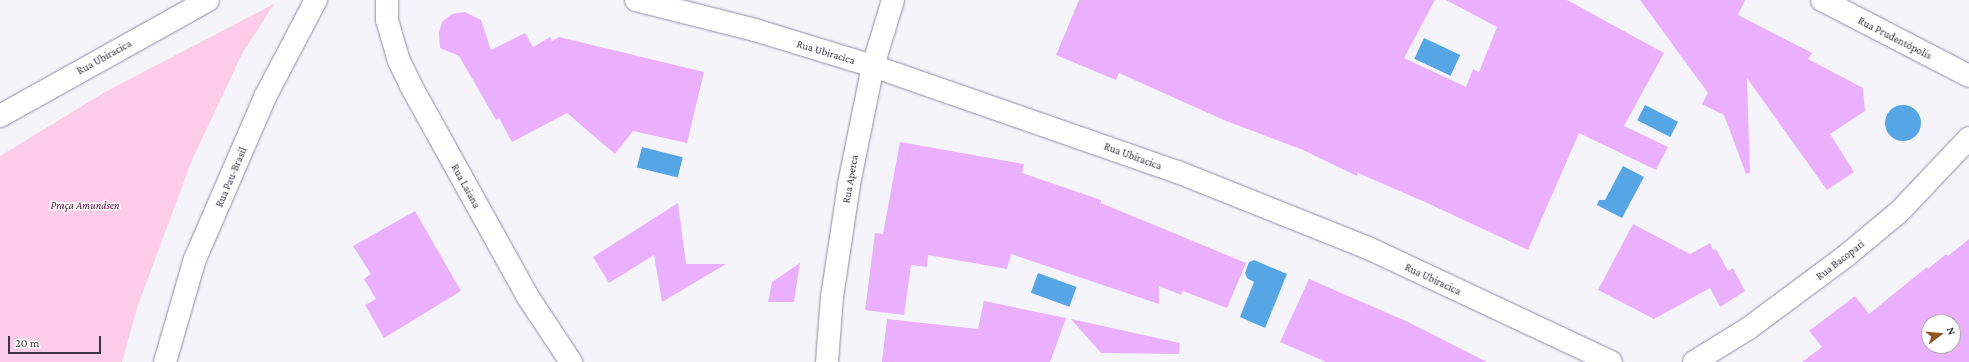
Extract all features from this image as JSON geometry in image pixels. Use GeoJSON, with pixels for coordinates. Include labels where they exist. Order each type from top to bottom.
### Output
{"type":"FeatureCollection","features":[{"type":"Feature","properties":{"kind":"street","name":"Rua Ubiracica"},"geometry":{"type":"LineString","coordinates":[[0,116],[208,0]]}},
{"type":"Feature","properties":{"kind":"street","name":"Rua Pau-Brasil"},"geometry":{"type":"LineString","coordinates":[[165,362],[195,259],[265,97],[316,0]]}},
{"type":"Feature","properties":{"kind":"street","name":"Rua Laiana"},"geometry":{"type":"LineString","coordinates":[[387,0],[387,20],[399,61],[411,86],[528,297],[571,362]]}},
{"type":"Feature","properties":{"kind":"street","name":"Rua Ubiracica"},"geometry":{"type":"LineString","coordinates":[[636,0],[755,30],[873,66],[1178,172],[1284,213],[1368,248],[1611,362]]}},
{"type":"Feature","properties":{"kind":"street","name":"Rua Aperca"},"geometry":{"type":"LineString","coordinates":[[827,362],[832,297],[849,184],[873,66],[893,0]]}},
{"type":"Feature","properties":{"kind":"street","name":"Rua Prudentópolis"},"geometry":{"type":"LineString","coordinates":[[1822,0],[1969,76]]}},
{"type":"Feature","properties":{"kind":"street","name":"Rua Bacopari"},"geometry":{"type":"LineString","coordinates":[[1694,362],[1749,328],[1846,256],[1900,211],[1969,138]]}},
{"type":"Feature","properties":{"kind":"green space","name":"Praça Amundsen"},"geometry":{"type":"Polygon","coordinates":[[[274,4],[242,54],[192,160],[138,305],[122,362],[0,362],[0,156],[105,92],[274,4]]]}},
{"type":"Feature","properties":{"kind":"water"},"geometry":{"type":"Polygon","coordinates":[[[1424,38],[1460,55],[1451,76],[1414,59],[1424,38]]]}},
{"type":"Feature","properties":{"kind":"water"},"geometry":{"type":"Polygon","coordinates":[[[1645,105],[1678,122],[1670,137],[1637,120],[1645,105]]]}},
{"type":"Feature","properties":{"kind":"water"},"geometry":{"type":"Polygon","coordinates":[[[1903,105],[1913,108],[1918,113],[1921,123],[1918,133],[1913,138],[1903,141],[1893,138],[1888,133],[1885,123],[1888,113],[1893,108],[1903,105]]]}},
{"type":"Feature","properties":{"kind":"water"},"geometry":{"type":"Polygon","coordinates":[[[642,147],[683,157],[678,178],[637,167],[642,147]]]}},
{"type":"Feature","properties":{"kind":"water"},"geometry":{"type":"Polygon","coordinates":[[[1623,166],[1644,177],[1622,218],[1597,205],[1599,200],[1605,200],[1623,166]]]}},
{"type":"Feature","properties":{"kind":"water"},"geometry":{"type":"Polygon","coordinates":[[[1254,260],[1287,274],[1265,328],[1240,317],[1254,282],[1247,278],[1245,273],[1249,262],[1254,260]]]}},
{"type":"Feature","properties":{"kind":"water"},"geometry":{"type":"Polygon","coordinates":[[[1038,273],[1077,287],[1069,307],[1031,293],[1038,273]]]}},
{"type":"Feature","properties":{"kind":"building"},"geometry":{"type":"Polygon","coordinates":[[[1079,0],[1435,0],[1404,58],[1466,87],[1473,69],[1479,72],[1497,27],[1446,0],[1567,0],[1664,53],[1624,126],[1668,147],[1656,170],[1579,133],[1528,250],[1425,202],[1358,173],[1357,176],[1303,150],[1226,121],[1119,73],[1116,80],[1056,55],[1079,0]]]}},
{"type":"Feature","properties":{"kind":"building"},"geometry":{"type":"Polygon","coordinates":[[[1640,0],[1745,0],[1738,15],[1812,53],[1808,59],[1863,88],[1865,111],[1830,134],[1854,172],[1827,190],[1747,78],[1750,173],[1746,174],[1724,115],[1702,104],[1708,93],[1640,0]]]}},
{"type":"Feature","properties":{"kind":"building"},"geometry":{"type":"Polygon","coordinates":[[[465,12],[481,20],[491,50],[525,33],[533,47],[550,37],[552,41],[559,37],[704,72],[687,143],[633,131],[615,154],[567,113],[512,142],[499,118],[496,120],[459,56],[440,48],[439,33],[442,22],[452,14],[465,12]]]}},
{"type":"Feature","properties":{"kind":"building"},"geometry":{"type":"Polygon","coordinates":[[[900,142],[1024,164],[1022,173],[1101,200],[1101,203],[1246,263],[1227,308],[1183,291],[1181,295],[1159,286],[1159,304],[1011,254],[1007,269],[928,255],[927,267],[911,265],[904,315],[865,310],[875,233],[883,234],[900,142]]]}},
{"type":"Feature","properties":{"kind":"building"},"geometry":{"type":"Polygon","coordinates":[[[678,203],[686,264],[726,264],[662,302],[654,255],[609,283],[593,257],[678,203]]]}},
{"type":"Feature","properties":{"kind":"building"},"geometry":{"type":"Polygon","coordinates":[[[415,211],[461,291],[384,338],[365,305],[376,299],[364,279],[371,274],[353,246],[415,211]]]}},
{"type":"Feature","properties":{"kind":"building"},"geometry":{"type":"Polygon","coordinates":[[[1633,224],[1690,254],[1710,243],[1713,250],[1716,249],[1728,271],[1733,268],[1745,291],[1720,307],[1710,288],[1654,319],[1598,290],[1633,224]]]}},
{"type":"Feature","properties":{"kind":"building"},"geometry":{"type":"Polygon","coordinates":[[[1969,239],[1969,362],[1802,362],[1822,347],[1809,331],[1855,296],[1869,314],[1927,267],[1928,269],[1946,254],[1948,256],[1969,239]]]}},
{"type":"Feature","properties":{"kind":"building"},"geometry":{"type":"Polygon","coordinates":[[[800,263],[794,302],[768,302],[772,282],[800,263]]]}},
{"type":"Feature","properties":{"kind":"building"},"geometry":{"type":"Polygon","coordinates":[[[1309,279],[1406,321],[1487,362],[1326,362],[1280,342],[1309,279]]]}},
{"type":"Feature","properties":{"kind":"building"},"geometry":{"type":"Polygon","coordinates":[[[984,301],[1066,318],[1050,362],[882,362],[887,319],[978,329],[984,301]]]}},
{"type":"Feature","properties":{"kind":"building"},"geometry":{"type":"Polygon","coordinates":[[[1071,319],[1180,343],[1179,354],[1101,353],[1071,319]]]}}]}
